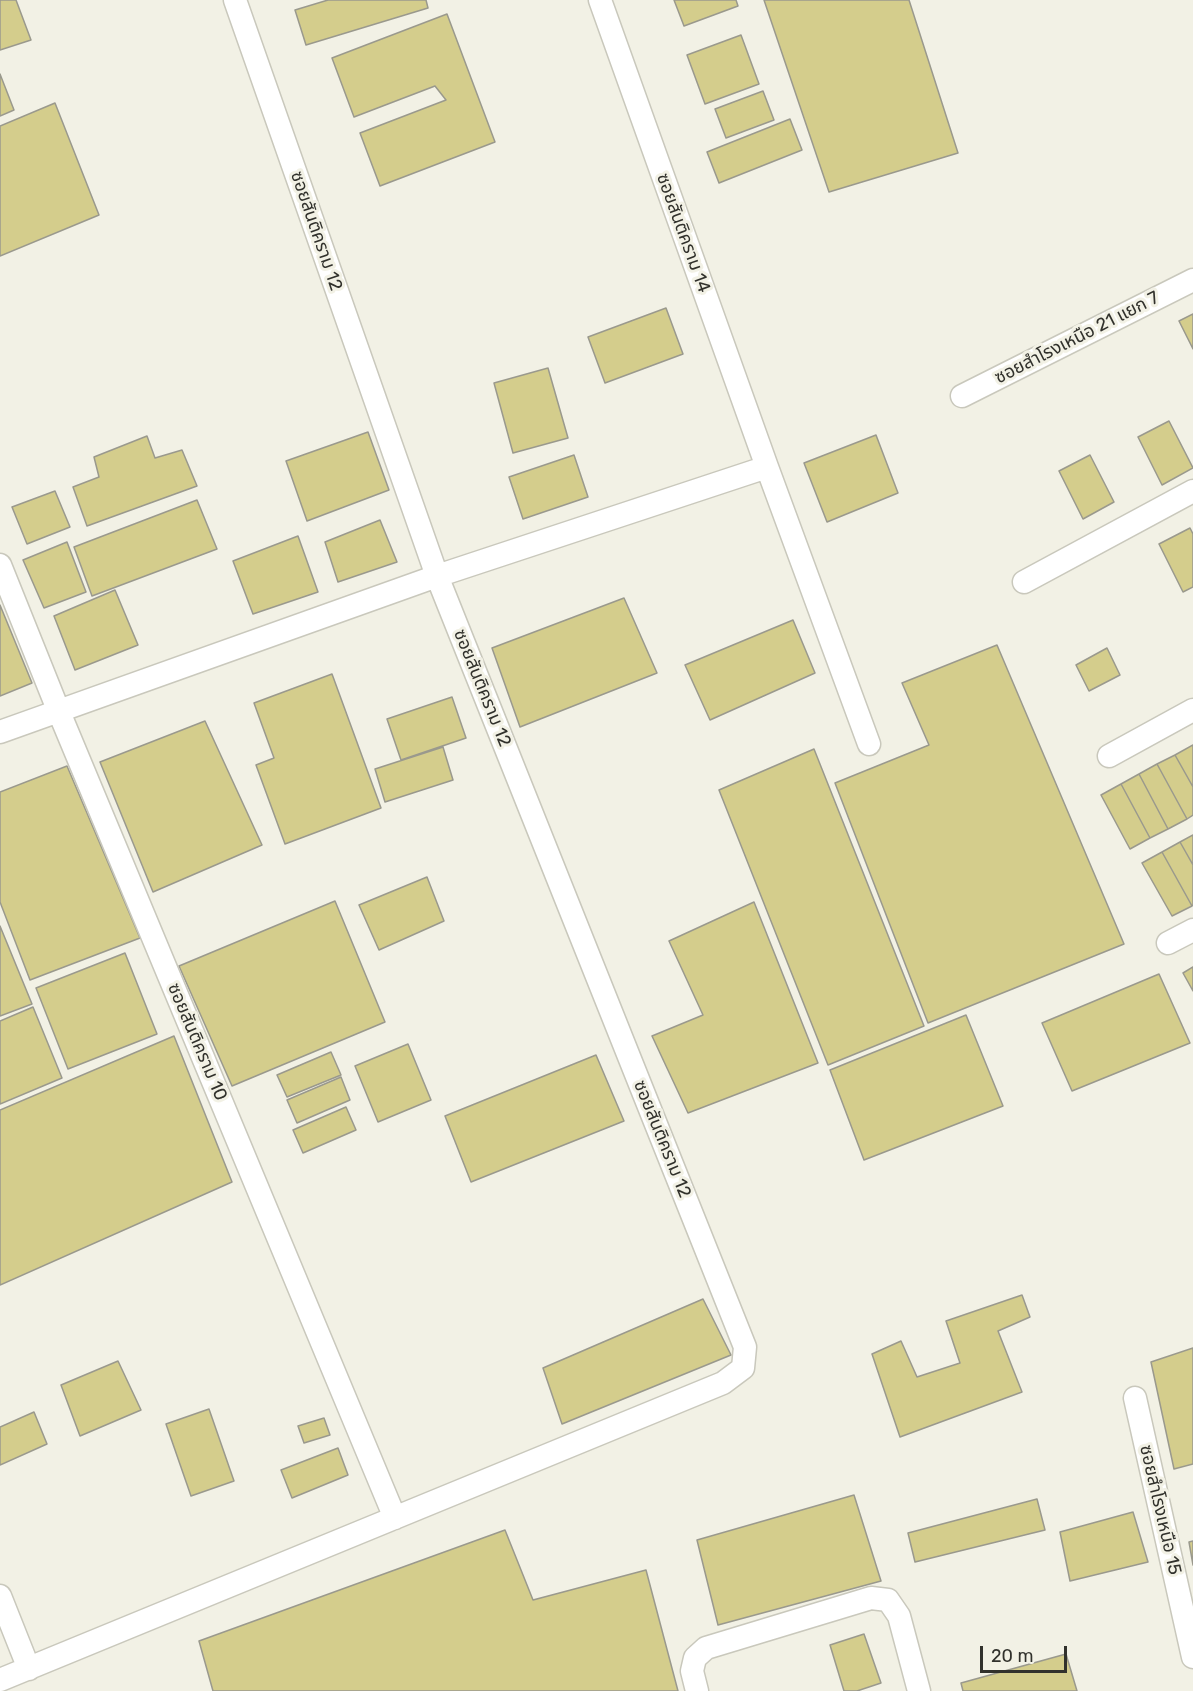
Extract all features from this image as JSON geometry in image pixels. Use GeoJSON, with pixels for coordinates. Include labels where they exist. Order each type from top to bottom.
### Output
{"type":"FeatureCollection","features":[{"type":"Feature","properties":{"kind":"street","name":"ซอยสันติคราม 12"},"geometry":{"type":"LineString","coordinates":[[235,0],[437,576],[745,1347],[743,1368],[723,1383],[395,1518]]}},
{"type":"Feature","properties":{"kind":"street","name":"ซอยสันติคราม 14"},"geometry":{"type":"LineString","coordinates":[[600,0],[869,744]]}},
{"type":"Feature","properties":{"kind":"street","name":"ซอยสำโรงเหนือ 21 แยก 7"},"geometry":{"type":"LineString","coordinates":[[962,396],[1193,280]]}},
{"type":"Feature","properties":{"kind":"street"},"geometry":{"type":"LineString","coordinates":[[0,732],[437,576],[767,466]]}},
{"type":"Feature","properties":{"kind":"street"},"geometry":{"type":"LineString","coordinates":[[1024,582],[1193,490]]}},
{"type":"Feature","properties":{"kind":"street","name":"ซอยสันติคราม 10"},"geometry":{"type":"LineString","coordinates":[[0,565],[395,1518]]}},
{"type":"Feature","properties":{"kind":"street"},"geometry":{"type":"LineString","coordinates":[[1109,756],[1193,711]]}},
{"type":"Feature","properties":{"kind":"street"},"geometry":{"type":"LineString","coordinates":[[1168,943],[1193,930]]}},
{"type":"Feature","properties":{"kind":"street","name":"ซอยสำโรงเหนือ 15"},"geometry":{"type":"LineString","coordinates":[[1135,1398],[1193,1657]]}},
{"type":"Feature","properties":{"kind":"street"},"geometry":{"type":"LineString","coordinates":[[0,1680],[395,1518]]}},
{"type":"Feature","properties":{"kind":"street"},"geometry":{"type":"LineString","coordinates":[[0,1596],[29,1669]]}},
{"type":"Feature","properties":{"kind":"street"},"geometry":{"type":"LineString","coordinates":[[697,1691],[692,1671],[695,1658],[706,1648],[871,1598],[888,1600],[899,1616],[920,1691]]}},
{"type":"Feature","properties":{"kind":"building"},"geometry":{"type":"Polygon","coordinates":[[[0,0],[16,0],[31,40],[0,50],[0,0]]]}},
{"type":"Feature","properties":{"kind":"building"},"geometry":{"type":"Polygon","coordinates":[[[328,0],[426,0],[428,8],[306,45],[295,10],[328,0]]]}},
{"type":"Feature","properties":{"kind":"building"},"geometry":{"type":"Polygon","coordinates":[[[674,0],[736,0],[738,6],[684,26],[674,0]]]}},
{"type":"Feature","properties":{"kind":"building"},"geometry":{"type":"Polygon","coordinates":[[[764,0],[909,0],[958,153],[829,192],[764,0]]]}},
{"type":"Feature","properties":{"kind":"building"},"geometry":{"type":"Polygon","coordinates":[[[447,14],[495,142],[380,186],[360,133],[446,100],[435,86],[354,117],[332,58],[447,14]]]}},
{"type":"Feature","properties":{"kind":"building"},"geometry":{"type":"Polygon","coordinates":[[[741,35],[759,84],[705,104],[687,55],[741,35]]]}},
{"type":"Feature","properties":{"kind":"building"},"geometry":{"type":"Polygon","coordinates":[[[0,74],[14,110],[0,116],[0,74]]]}},
{"type":"Feature","properties":{"kind":"building"},"geometry":{"type":"Polygon","coordinates":[[[763,91],[774,120],[726,138],[715,109],[763,91]]]}},
{"type":"Feature","properties":{"kind":"building"},"geometry":{"type":"Polygon","coordinates":[[[55,103],[99,215],[0,256],[0,126],[55,103]]]}},
{"type":"Feature","properties":{"kind":"building"},"geometry":{"type":"Polygon","coordinates":[[[790,119],[802,150],[719,183],[707,152],[790,119]]]}},
{"type":"Feature","properties":{"kind":"building"},"geometry":{"type":"Polygon","coordinates":[[[666,308],[683,354],[605,383],[588,337],[666,308]]]}},
{"type":"Feature","properties":{"kind":"building"},"geometry":{"type":"Polygon","coordinates":[[[1193,314],[1193,349],[1179,321],[1193,314]]]}},
{"type":"Feature","properties":{"kind":"building"},"geometry":{"type":"Polygon","coordinates":[[[548,368],[568,438],[513,453],[494,383],[548,368]]]}},
{"type":"Feature","properties":{"kind":"building"},"geometry":{"type":"Polygon","coordinates":[[[1169,421],[1193,468],[1162,485],[1138,437],[1169,421]]]}},
{"type":"Feature","properties":{"kind":"building"},"geometry":{"type":"Polygon","coordinates":[[[368,432],[389,490],[307,521],[286,461],[368,432]]]}},
{"type":"Feature","properties":{"kind":"building"},"geometry":{"type":"Polygon","coordinates":[[[876,435],[898,493],[827,522],[804,463],[876,435]]]}},
{"type":"Feature","properties":{"kind":"building"},"geometry":{"type":"Polygon","coordinates":[[[147,436],[155,458],[182,450],[197,486],[87,526],[73,487],[99,477],[94,457],[147,436]]]}},
{"type":"Feature","properties":{"kind":"building"},"geometry":{"type":"Polygon","coordinates":[[[574,455],[588,497],[523,519],[509,477],[574,455]]]}},
{"type":"Feature","properties":{"kind":"building"},"geometry":{"type":"Polygon","coordinates":[[[1090,455],[1114,502],[1083,519],[1059,471],[1090,455]]]}},
{"type":"Feature","properties":{"kind":"building"},"geometry":{"type":"Polygon","coordinates":[[[55,491],[70,527],[27,544],[12,507],[55,491]]]}},
{"type":"Feature","properties":{"kind":"building"},"geometry":{"type":"Polygon","coordinates":[[[197,500],[217,549],[92,596],[74,547],[197,500]]]}},
{"type":"Feature","properties":{"kind":"building"},"geometry":{"type":"Polygon","coordinates":[[[380,520],[397,562],[338,582],[325,542],[380,520]]]}},
{"type":"Feature","properties":{"kind":"building"},"geometry":{"type":"Polygon","coordinates":[[[1190,528],[1193,534],[1193,587],[1183,592],[1159,544],[1190,528]]]}},
{"type":"Feature","properties":{"kind":"building"},"geometry":{"type":"Polygon","coordinates":[[[298,536],[318,592],[253,614],[233,561],[298,536]]]}},
{"type":"Feature","properties":{"kind":"building"},"geometry":{"type":"Polygon","coordinates":[[[67,542],[86,592],[44,608],[23,560],[67,542]]]}},
{"type":"Feature","properties":{"kind":"building"},"geometry":{"type":"Polygon","coordinates":[[[115,590],[138,645],[75,670],[54,616],[115,590]]]}},
{"type":"Feature","properties":{"kind":"building"},"geometry":{"type":"Polygon","coordinates":[[[624,598],[657,673],[520,727],[492,648],[624,598]]]}},
{"type":"Feature","properties":{"kind":"building"},"geometry":{"type":"Polygon","coordinates":[[[0,605],[32,683],[0,696],[0,605]]]}},
{"type":"Feature","properties":{"kind":"building"},"geometry":{"type":"Polygon","coordinates":[[[793,620],[815,673],[710,720],[685,665],[793,620]]]}},
{"type":"Feature","properties":{"kind":"building"},"geometry":{"type":"Polygon","coordinates":[[[997,645],[1124,944],[928,1023],[835,783],[929,745],[902,683],[997,645]]]}},
{"type":"Feature","properties":{"kind":"building"},"geometry":{"type":"Polygon","coordinates":[[[1107,648],[1120,675],[1089,691],[1076,665],[1107,648]]]}},
{"type":"Feature","properties":{"kind":"building"},"geometry":{"type":"Polygon","coordinates":[[[332,674],[381,808],[285,844],[256,765],[274,758],[254,703],[332,674]]]}},
{"type":"Feature","properties":{"kind":"building"},"geometry":{"type":"Polygon","coordinates":[[[452,697],[466,738],[401,760],[387,719],[452,697]]]}},
{"type":"Feature","properties":{"kind":"building"},"geometry":{"type":"Polygon","coordinates":[[[205,721],[262,845],[153,892],[100,762],[205,721]]]}},
{"type":"Feature","properties":{"kind":"building"},"geometry":{"type":"Polygon","coordinates":[[[1193,745],[1193,787],[1175,755],[1193,745]]]}},
{"type":"Feature","properties":{"kind":"building"},"geometry":{"type":"Polygon","coordinates":[[[443,747],[453,780],[385,802],[375,769],[443,747]]]}},
{"type":"Feature","properties":{"kind":"building"},"geometry":{"type":"Polygon","coordinates":[[[814,749],[924,1026],[828,1065],[719,790],[814,749]]]}},
{"type":"Feature","properties":{"kind":"building"},"geometry":{"type":"Polygon","coordinates":[[[1175,755],[1193,787],[1193,815],[1187,819],[1157,764],[1175,755]]]}},
{"type":"Feature","properties":{"kind":"building"},"geometry":{"type":"Polygon","coordinates":[[[1157,764],[1187,819],[1168,829],[1139,774],[1157,764]]]}},
{"type":"Feature","properties":{"kind":"building"},"geometry":{"type":"Polygon","coordinates":[[[67,766],[140,938],[30,980],[0,902],[0,792],[67,766]]]}},
{"type":"Feature","properties":{"kind":"building"},"geometry":{"type":"Polygon","coordinates":[[[1139,774],[1168,829],[1150,838],[1121,784],[1139,774]]]}},
{"type":"Feature","properties":{"kind":"building"},"geometry":{"type":"Polygon","coordinates":[[[1121,784],[1150,838],[1130,849],[1101,795],[1121,784]]]}},
{"type":"Feature","properties":{"kind":"building"},"geometry":{"type":"Polygon","coordinates":[[[1193,835],[1193,865],[1180,842],[1193,835]]]}},
{"type":"Feature","properties":{"kind":"building"},"geometry":{"type":"Polygon","coordinates":[[[1180,842],[1193,865],[1192,906],[1162,852],[1180,842]]]}},
{"type":"Feature","properties":{"kind":"building"},"geometry":{"type":"Polygon","coordinates":[[[1162,852],[1192,906],[1172,916],[1142,863],[1162,852]]]}},
{"type":"Feature","properties":{"kind":"building"},"geometry":{"type":"Polygon","coordinates":[[[427,877],[444,921],[379,950],[359,905],[427,877]]]}},
{"type":"Feature","properties":{"kind":"building"},"geometry":{"type":"Polygon","coordinates":[[[335,901],[385,1022],[232,1086],[179,966],[335,901]]]}},
{"type":"Feature","properties":{"kind":"building"},"geometry":{"type":"Polygon","coordinates":[[[754,902],[818,1063],[688,1113],[652,1036],[703,1015],[669,941],[754,902]]]}},
{"type":"Feature","properties":{"kind":"building"},"geometry":{"type":"Polygon","coordinates":[[[0,926],[32,1004],[0,1016],[0,926]]]}},
{"type":"Feature","properties":{"kind":"building"},"geometry":{"type":"Polygon","coordinates":[[[125,953],[157,1034],[68,1069],[36,988],[125,953]]]}},
{"type":"Feature","properties":{"kind":"building"},"geometry":{"type":"Polygon","coordinates":[[[1193,967],[1193,991],[1183,973],[1193,967]]]}},
{"type":"Feature","properties":{"kind":"building"},"geometry":{"type":"Polygon","coordinates":[[[1159,974],[1190,1043],[1072,1091],[1042,1023],[1159,974]]]}},
{"type":"Feature","properties":{"kind":"building"},"geometry":{"type":"Polygon","coordinates":[[[33,1007],[62,1078],[0,1104],[0,1021],[33,1007]]]}},
{"type":"Feature","properties":{"kind":"building"},"geometry":{"type":"Polygon","coordinates":[[[966,1015],[1003,1106],[864,1160],[830,1070],[966,1015]]]}},
{"type":"Feature","properties":{"kind":"building"},"geometry":{"type":"Polygon","coordinates":[[[174,1036],[232,1182],[0,1285],[0,1110],[174,1036]]]}},
{"type":"Feature","properties":{"kind":"building"},"geometry":{"type":"Polygon","coordinates":[[[408,1044],[431,1100],[378,1122],[355,1066],[408,1044]]]}},
{"type":"Feature","properties":{"kind":"building"},"geometry":{"type":"Polygon","coordinates":[[[331,1052],[341,1075],[287,1097],[277,1075],[331,1052]]]}},
{"type":"Feature","properties":{"kind":"building"},"geometry":{"type":"Polygon","coordinates":[[[596,1055],[624,1121],[471,1182],[445,1116],[596,1055]]]}},
{"type":"Feature","properties":{"kind":"building"},"geometry":{"type":"Polygon","coordinates":[[[341,1077],[350,1100],[297,1123],[287,1100],[341,1077]]]}},
{"type":"Feature","properties":{"kind":"building"},"geometry":{"type":"Polygon","coordinates":[[[346,1107],[356,1130],[303,1153],[293,1130],[346,1107]]]}},
{"type":"Feature","properties":{"kind":"building"},"geometry":{"type":"Polygon","coordinates":[[[1022,1295],[1030,1317],[998,1331],[1022,1392],[900,1437],[872,1354],[901,1341],[917,1377],[960,1363],[946,1321],[1022,1295]]]}},
{"type":"Feature","properties":{"kind":"building"},"geometry":{"type":"Polygon","coordinates":[[[703,1299],[731,1355],[562,1424],[543,1368],[703,1299]]]}},
{"type":"Feature","properties":{"kind":"building"},"geometry":{"type":"Polygon","coordinates":[[[1193,1348],[1193,1464],[1174,1469],[1151,1362],[1193,1348]]]}},
{"type":"Feature","properties":{"kind":"building"},"geometry":{"type":"Polygon","coordinates":[[[118,1361],[141,1410],[80,1436],[61,1385],[118,1361]]]}},
{"type":"Feature","properties":{"kind":"building"},"geometry":{"type":"Polygon","coordinates":[[[209,1409],[234,1481],[191,1496],[166,1424],[209,1409]]]}},
{"type":"Feature","properties":{"kind":"building"},"geometry":{"type":"Polygon","coordinates":[[[34,1412],[47,1444],[0,1465],[0,1427],[34,1412]]]}},
{"type":"Feature","properties":{"kind":"building"},"geometry":{"type":"Polygon","coordinates":[[[324,1418],[330,1435],[304,1443],[298,1426],[324,1418]]]}},
{"type":"Feature","properties":{"kind":"building"},"geometry":{"type":"Polygon","coordinates":[[[338,1448],[348,1475],[292,1498],[281,1470],[338,1448]]]}},
{"type":"Feature","properties":{"kind":"building"},"geometry":{"type":"Polygon","coordinates":[[[854,1495],[881,1581],[718,1625],[697,1540],[854,1495]]]}},
{"type":"Feature","properties":{"kind":"building"},"geometry":{"type":"Polygon","coordinates":[[[1037,1499],[1045,1530],[915,1562],[908,1533],[1037,1499]]]}},
{"type":"Feature","properties":{"kind":"building"},"geometry":{"type":"Polygon","coordinates":[[[1133,1512],[1148,1562],[1070,1581],[1060,1532],[1133,1512]]]}},
{"type":"Feature","properties":{"kind":"building"},"geometry":{"type":"Polygon","coordinates":[[[505,1530],[533,1600],[646,1570],[678,1691],[213,1691],[199,1641],[505,1530]]]}},
{"type":"Feature","properties":{"kind":"building"},"geometry":{"type":"Polygon","coordinates":[[[1193,1541],[1193,1565],[1189,1542],[1193,1541]]]}},
{"type":"Feature","properties":{"kind":"building"},"geometry":{"type":"Polygon","coordinates":[[[864,1634],[881,1683],[857,1691],[844,1691],[830,1645],[864,1634]]]}},
{"type":"Feature","properties":{"kind":"building"},"geometry":{"type":"Polygon","coordinates":[[[1066,1654],[1077,1691],[963,1691],[961,1683],[1066,1654]]]}}]}
